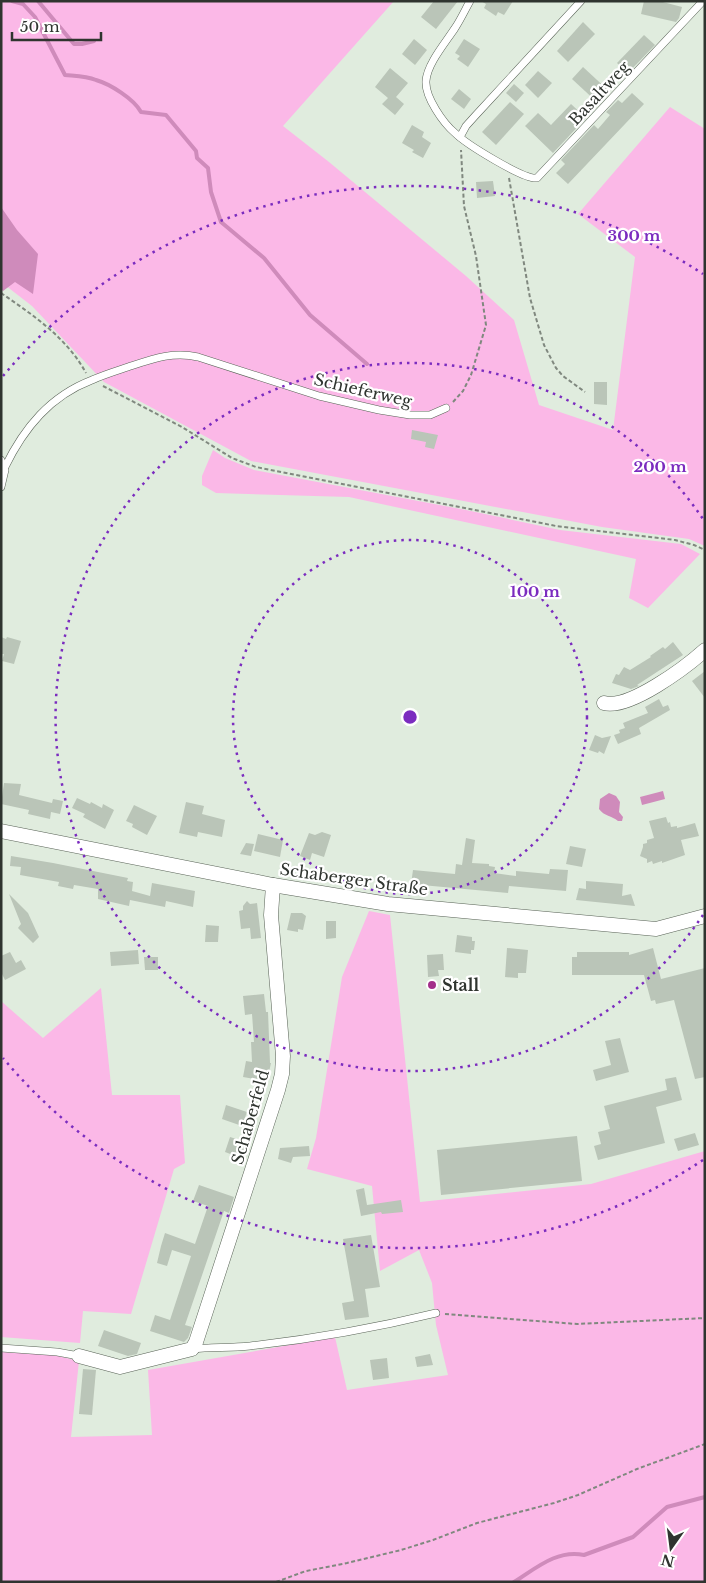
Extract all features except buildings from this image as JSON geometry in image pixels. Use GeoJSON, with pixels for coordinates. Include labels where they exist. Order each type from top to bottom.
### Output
{"type":"FeatureCollection","features":[{"type":"Feature","properties":{"kind":"street"},"geometry":{"type":"LineString","coordinates":[[604,703],[614,704],[632,699],[654,687],[705,650]]}},
{"type":"Feature","properties":{"kind":"street","name":"Schaberger Straße"},"geometry":{"type":"LineString","coordinates":[[1,832],[274,885],[388,904],[656,929],[705,916]]}},
{"type":"Feature","properties":{"kind":"street","name":"Schaberfeld"},"geometry":{"type":"LineString","coordinates":[[192,1350],[199,1335],[248,1186],[282,1074],[283,1056],[271,915],[274,885]]}},
{"type":"Feature","properties":{"kind":"street"},"geometry":{"type":"LineString","coordinates":[[79,1356],[120,1367],[192,1350]]}},
{"type":"Feature","properties":{"kind":"lane","name":"Basaltweg"},"geometry":{"type":"LineString","coordinates":[[470,1],[457,26],[432,65],[426,81],[429,96],[442,119],[460,138],[524,176],[537,178],[704,1]]}},
{"type":"Feature","properties":{"kind":"lane"},"geometry":{"type":"LineString","coordinates":[[460,138],[474,116],[581,1]]}},
{"type":"Feature","properties":{"kind":"lane","name":"Schieferweg"},"geometry":{"type":"LineString","coordinates":[[1,487],[5,467],[20,439],[35,419],[66,394],[90,380],[158,357],[181,354],[253,374],[319,396],[379,410],[416,416],[430,415],[446,408]]}},
{"type":"Feature","properties":{"kind":"lane"},"geometry":{"type":"LineString","coordinates":[[1,460],[5,467]]}},
{"type":"Feature","properties":{"kind":"lane"},"geometry":{"type":"LineString","coordinates":[[192,1350],[213,1347],[249,1346],[386,1325],[436,1313]]}},
{"type":"Feature","properties":{"kind":"lane"},"geometry":{"type":"LineString","coordinates":[[1,1348],[57,1352],[79,1356]]}},
{"type":"Feature","properties":{"kind":"path"},"geometry":{"type":"LineString","coordinates":[[446,408],[458,398],[467,384],[476,361],[486,325],[476,256],[464,206],[460,138]]}},
{"type":"Feature","properties":{"kind":"path"},"geometry":{"type":"LineString","coordinates":[[507,166],[530,298],[544,344],[556,368],[563,376],[585,392]]}},
{"type":"Feature","properties":{"kind":"path"},"geometry":{"type":"LineString","coordinates":[[1,293],[60,339],[75,355],[90,380],[126,397],[232,458],[256,467],[556,526],[675,540],[705,550]]}},
{"type":"Feature","properties":{"kind":"path"},"geometry":{"type":"LineString","coordinates":[[436,1313],[577,1324],[705,1318]]}},
{"type":"Feature","properties":{"kind":"path"},"geometry":{"type":"LineString","coordinates":[[276,1582],[306,1571],[401,1550],[477,1524],[578,1495],[638,1469],[705,1444]]}},
{"type":"Feature","properties":{"kind":"shaded area"},"geometry":{"type":"Polygon","coordinates":[[[1,1],[394,1],[283,126],[466,276],[514,320],[539,405],[613,430],[635,257],[578,214],[670,107],[705,129],[705,546],[689,539],[602,527],[251,461],[104,382],[32,306],[1,282],[1,1]]]}},
{"type":"Feature","properties":{"kind":"shaded area"},"geometry":{"type":"Polygon","coordinates":[[[1,207],[17,230],[38,254],[33,294],[15,282],[3,291],[1,289],[1,207]]]}},
{"type":"Feature","properties":{"kind":"shaded area"},"geometry":{"type":"Polygon","coordinates":[[[213,450],[225,458],[254,470],[466,510],[560,530],[681,544],[700,554],[648,608],[629,598],[636,559],[349,497],[216,493],[202,485],[202,476],[213,450]]]}},
{"type":"Feature","properties":{"kind":"shaded area"},"geometry":{"type":"Polygon","coordinates":[[[663,791],[665,799],[642,805],[640,797],[663,791]]]}},
{"type":"Feature","properties":{"kind":"shaded area"},"geometry":{"type":"Polygon","coordinates":[[[609,793],[616,796],[620,802],[619,812],[623,817],[622,821],[606,815],[599,809],[600,799],[609,793]]]}},
{"type":"Feature","properties":{"kind":"shaded area"},"geometry":{"type":"Polygon","coordinates":[[[369,911],[390,915],[420,1202],[591,1184],[705,1151],[705,1582],[1,1582],[1,1352],[54,1355],[79,1361],[71,1437],[152,1435],[148,1370],[335,1337],[347,1390],[448,1375],[436,1325],[432,1283],[419,1250],[380,1271],[372,1186],[307,1169],[316,1138],[342,977],[369,911]]]}},
{"type":"Feature","properties":{"kind":"shaded area"},"geometry":{"type":"Polygon","coordinates":[[[101,988],[112,1095],[180,1095],[185,1163],[174,1169],[131,1314],[83,1311],[80,1343],[1,1337],[1,1001],[43,1038],[101,988]]]}},
{"type":"Feature","properties":{"kind":"waterway"},"geometry":{"type":"LineString","coordinates":[[12,1],[23,4],[35,17],[65,75],[84,77],[102,82],[115,88],[127,97],[141,112],[166,115],[196,151],[197,158],[208,168],[211,192],[221,222],[264,258],[310,315],[367,364]]}},
{"type":"Feature","properties":{"kind":"waterway"},"geometry":{"type":"LineString","coordinates":[[38,1],[74,44],[94,41]]}},
{"type":"Feature","properties":{"kind":"waterway"},"geometry":{"type":"LineString","coordinates":[[514,1582],[556,1557],[574,1554],[584,1555],[633,1537],[667,1507],[705,1497]]}},
{"type":"Feature","properties":{"kind":"place","name":"Stall"},"geometry":{"type":"Point","coordinates":[432,985]}}]}
